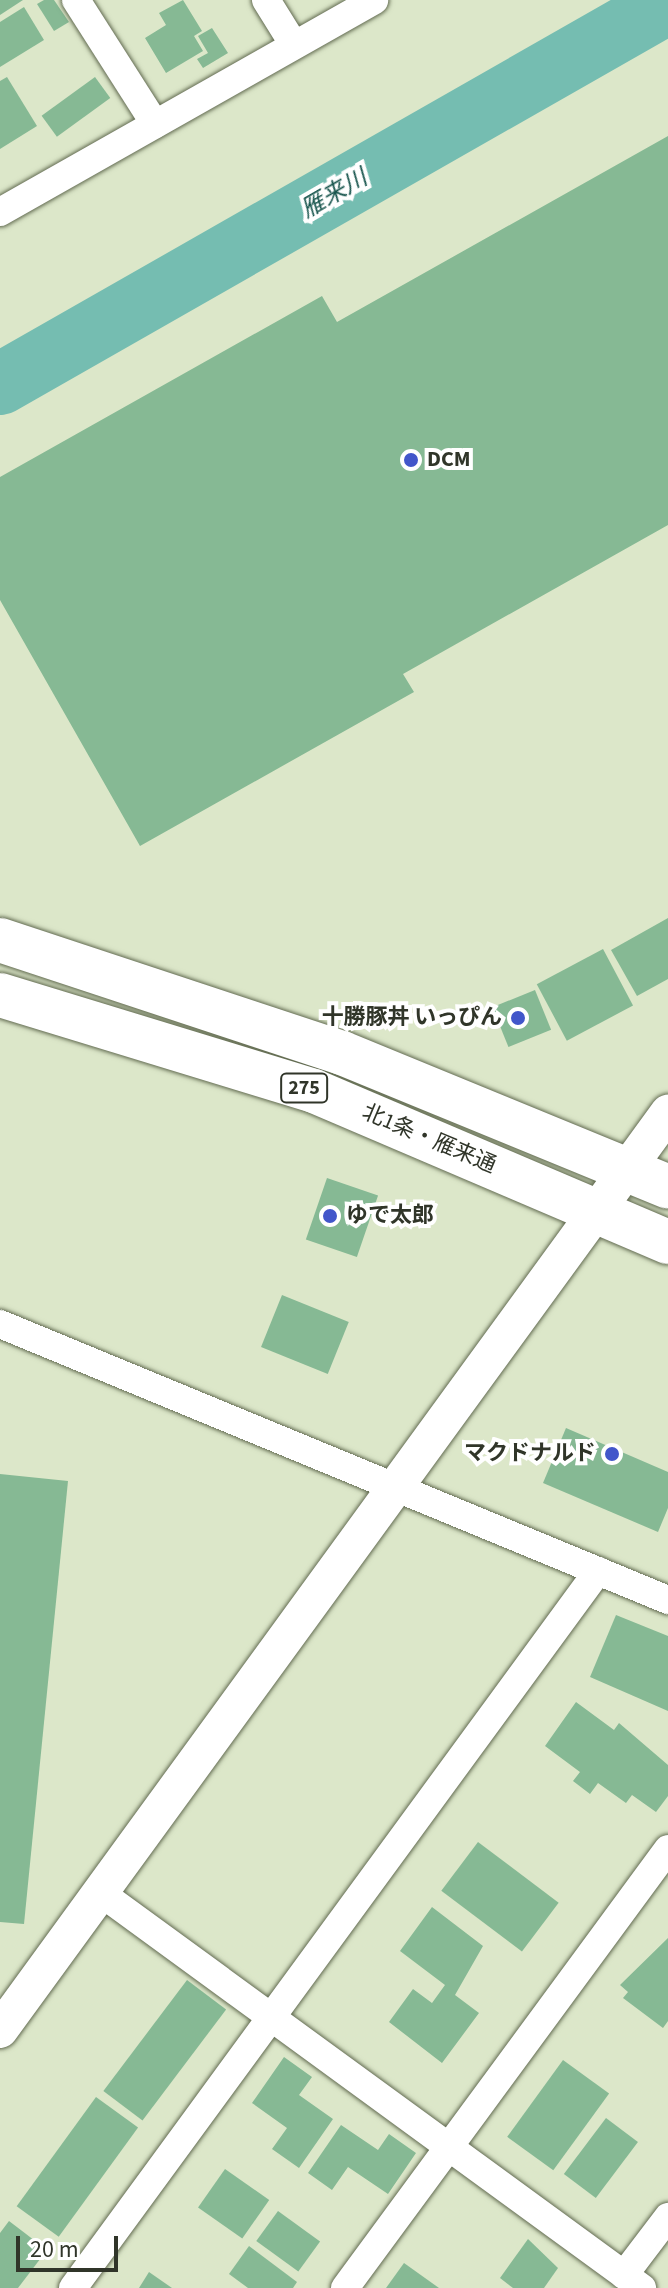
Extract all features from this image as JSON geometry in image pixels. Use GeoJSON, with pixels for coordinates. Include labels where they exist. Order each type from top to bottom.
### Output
{"type":"FeatureCollection","features":[{"type":"Feature","properties":{"kind":"highway","name":"北1条・雁来通"},"geometry":{"type":"LineString","coordinates":[[0,940],[342,1053],[668,1187]]}},
{"type":"Feature","properties":{"kind":"highway","name":"北1条・雁来通"},"geometry":{"type":"LineString","coordinates":[[0,995],[314,1091],[668,1242]]}},
{"type":"Feature","properties":{"kind":"street"},"geometry":{"type":"LineString","coordinates":[[76,0],[155,124]]}},
{"type":"Feature","properties":{"kind":"street"},"geometry":{"type":"LineString","coordinates":[[266,0],[294,45]]}},
{"type":"Feature","properties":{"kind":"street"},"geometry":{"type":"LineString","coordinates":[[0,212],[374,0]]}},
{"type":"Feature","properties":{"kind":"street"},"geometry":{"type":"LineString","coordinates":[[0,2030],[668,1113]]}},
{"type":"Feature","properties":{"kind":"street"},"geometry":{"type":"LineString","coordinates":[[0,1324],[668,1600]]}},
{"type":"Feature","properties":{"kind":"street"},"geometry":{"type":"LineString","coordinates":[[73,2288],[598,1571]]}},
{"type":"Feature","properties":{"kind":"street"},"geometry":{"type":"LineString","coordinates":[[345,2288],[668,1849]]}},
{"type":"Feature","properties":{"kind":"street"},"geometry":{"type":"LineString","coordinates":[[101,1893],[633,2282],[668,2217]]}},
{"type":"Feature","properties":{"kind":"building"},"geometry":{"type":"Polygon","coordinates":[[[0,0],[23,0],[0,15],[0,0]]]}},
{"type":"Feature","properties":{"kind":"building"},"geometry":{"type":"Polygon","coordinates":[[[54,0],[69,22],[54,31],[37,4],[54,0]]]}},
{"type":"Feature","properties":{"kind":"building"},"geometry":{"type":"Polygon","coordinates":[[[183,0],[202,31],[194,36],[203,51],[166,73],[145,38],[166,25],[159,13],[183,0]]]}},
{"type":"Feature","properties":{"kind":"building"},"geometry":{"type":"Polygon","coordinates":[[[24,7],[44,40],[0,67],[0,22],[24,7]]]}},
{"type":"Feature","properties":{"kind":"building"},"geometry":{"type":"Polygon","coordinates":[[[212,28],[228,53],[203,68],[197,59],[208,53],[198,36],[212,28]]]}},
{"type":"Feature","properties":{"kind":"building"},"geometry":{"type":"Polygon","coordinates":[[[7,77],[37,126],[0,149],[0,81],[7,77]]]}},
{"type":"Feature","properties":{"kind":"building"},"geometry":{"type":"Polygon","coordinates":[[[95,77],[110,98],[57,137],[42,116],[95,77]]]}},
{"type":"Feature","properties":{"kind":"building"},"geometry":{"type":"Polygon","coordinates":[[[668,136],[668,525],[403,674],[414,692],[140,846],[0,600],[0,477],[322,296],[337,322],[668,136]]]}},
{"type":"Feature","properties":{"kind":"building"},"geometry":{"type":"Polygon","coordinates":[[[668,918],[668,979],[637,996],[611,950],[668,918]]]}},
{"type":"Feature","properties":{"kind":"building"},"geometry":{"type":"Polygon","coordinates":[[[603,949],[633,1006],[567,1041],[537,984],[603,949]]]}},
{"type":"Feature","properties":{"kind":"building"},"geometry":{"type":"Polygon","coordinates":[[[535,990],[551,1030],[508,1047],[492,1007],[535,990]]]}},
{"type":"Feature","properties":{"kind":"building"},"geometry":{"type":"Polygon","coordinates":[[[327,1178],[378,1196],[357,1257],[306,1239],[327,1178]]]}},
{"type":"Feature","properties":{"kind":"building"},"geometry":{"type":"Polygon","coordinates":[[[282,1295],[349,1322],[328,1374],[261,1347],[282,1295]]]}},
{"type":"Feature","properties":{"kind":"building"},"geometry":{"type":"Polygon","coordinates":[[[566,1428],[668,1472],[668,1508],[658,1532],[543,1483],[566,1428]]]}},
{"type":"Feature","properties":{"kind":"building"},"geometry":{"type":"Polygon","coordinates":[[[0,1474],[68,1481],[24,1924],[0,1922],[0,1474]]]}},
{"type":"Feature","properties":{"kind":"building"},"geometry":{"type":"Polygon","coordinates":[[[616,1615],[668,1636],[668,1711],[590,1677],[616,1615]]]}},
{"type":"Feature","properties":{"kind":"building"},"geometry":{"type":"Polygon","coordinates":[[[576,1702],[614,1730],[619,1723],[668,1765],[668,1796],[656,1812],[632,1795],[626,1803],[598,1783],[590,1794],[573,1781],[580,1772],[545,1746],[576,1702]]]}},
{"type":"Feature","properties":{"kind":"building"},"geometry":{"type":"Polygon","coordinates":[[[478,1842],[559,1903],[522,1952],[441,1891],[478,1842]]]}},
{"type":"Feature","properties":{"kind":"building"},"geometry":{"type":"Polygon","coordinates":[[[432,1907],[483,1946],[455,1995],[479,2013],[442,2063],[389,2022],[413,1989],[432,2003],[445,1985],[400,1951],[432,1907]]]}},
{"type":"Feature","properties":{"kind":"building"},"geometry":{"type":"Polygon","coordinates":[[[668,1938],[668,2021],[663,2028],[623,1998],[628,1992],[620,1985],[668,1938]]]}},
{"type":"Feature","properties":{"kind":"building"},"geometry":{"type":"Polygon","coordinates":[[[187,1980],[226,2009],[142,2120],[103,2091],[187,1980]]]}},
{"type":"Feature","properties":{"kind":"building"},"geometry":{"type":"Polygon","coordinates":[[[284,2057],[312,2077],[299,2095],[333,2119],[299,2168],[272,2149],[287,2128],[252,2103],[284,2057]]]}},
{"type":"Feature","properties":{"kind":"building"},"geometry":{"type":"Polygon","coordinates":[[[563,2060],[609,2094],[553,2170],[507,2137],[563,2060]]]}},
{"type":"Feature","properties":{"kind":"building"},"geometry":{"type":"Polygon","coordinates":[[[96,2097],[138,2128],[59,2237],[17,2206],[96,2097]]]}},
{"type":"Feature","properties":{"kind":"building"},"geometry":{"type":"Polygon","coordinates":[[[606,2118],[638,2142],[596,2198],[564,2174],[606,2118]]]}},
{"type":"Feature","properties":{"kind":"building"},"geometry":{"type":"Polygon","coordinates":[[[341,2125],[378,2150],[389,2134],[416,2153],[388,2194],[348,2167],[332,2190],[308,2173],[341,2125]]]}},
{"type":"Feature","properties":{"kind":"building"},"geometry":{"type":"Polygon","coordinates":[[[225,2169],[269,2200],[242,2238],[198,2208],[225,2169]]]}},
{"type":"Feature","properties":{"kind":"building"},"geometry":{"type":"Polygon","coordinates":[[[278,2211],[320,2242],[298,2271],[256,2241],[278,2211]]]}},
{"type":"Feature","properties":{"kind":"building"},"geometry":{"type":"Polygon","coordinates":[[[9,2221],[47,2250],[18,2288],[0,2288],[0,2233],[9,2221]]]}},
{"type":"Feature","properties":{"kind":"building"},"geometry":{"type":"Polygon","coordinates":[[[528,2239],[558,2268],[544,2288],[513,2288],[500,2278],[528,2239]]]}},
{"type":"Feature","properties":{"kind":"building"},"geometry":{"type":"Polygon","coordinates":[[[249,2246],[297,2282],[293,2288],[248,2288],[229,2274],[249,2246]]]}},
{"type":"Feature","properties":{"kind":"building"},"geometry":{"type":"Polygon","coordinates":[[[404,2263],[439,2288],[386,2288],[404,2263]]]}},
{"type":"Feature","properties":{"kind":"building"},"geometry":{"type":"Polygon","coordinates":[[[149,2272],[172,2288],[139,2288],[149,2272]]]}},
{"type":"Feature","properties":{"kind":"waterway","name":"雁来川"},"geometry":{"type":"LineString","coordinates":[[0,384],[668,3]]}},
{"type":"Feature","properties":{"kind":"place","name":"DCM"},"geometry":{"type":"Point","coordinates":[411,460]}},
{"type":"Feature","properties":{"kind":"place","name":"十勝豚丼 いっぴん"},"geometry":{"type":"Point","coordinates":[518,1018]}},
{"type":"Feature","properties":{"kind":"place","name":"ゆで太郎"},"geometry":{"type":"Point","coordinates":[330,1216]}},
{"type":"Feature","properties":{"kind":"place","name":"マクドナルド"},"geometry":{"type":"Point","coordinates":[612,1454]}}]}
